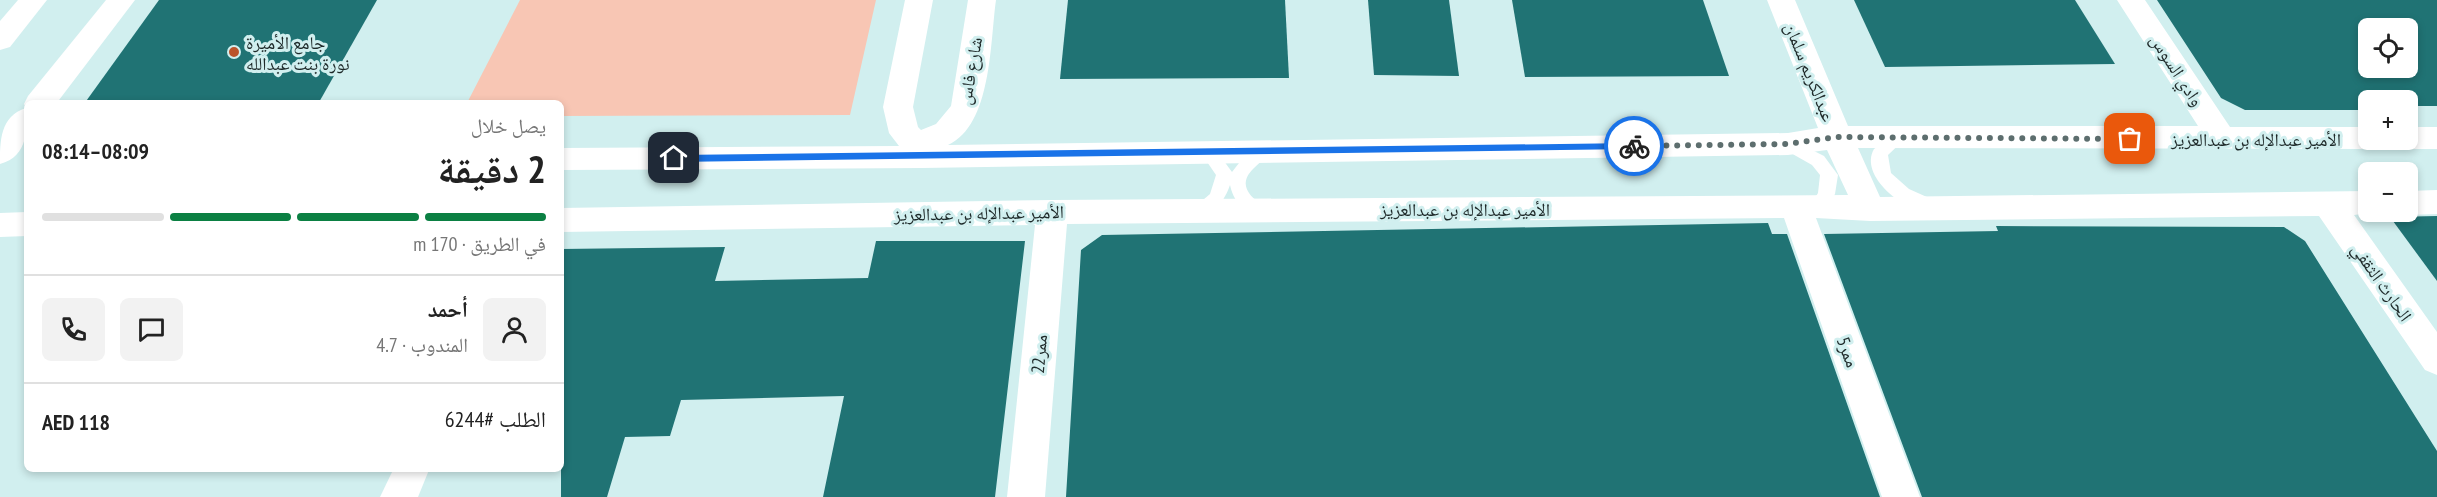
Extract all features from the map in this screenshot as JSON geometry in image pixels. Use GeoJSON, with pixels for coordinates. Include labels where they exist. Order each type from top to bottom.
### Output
{"type":"FeatureCollection","features":[{"type":"Feature","properties":{"kind":"street"},"geometry":{"type":"LineString","coordinates":[[0,40],[33,0]]}},
{"type":"Feature","properties":{"kind":"street"},"geometry":{"type":"LineString","coordinates":[[42,100],[121,0]]}},
{"type":"Feature","properties":{"kind":"street","name":"شارع فاس"},"geometry":{"type":"LineString","coordinates":[[919,0],[898,107],[904,133],[916,142],[936,139],[948,132],[960,120],[966,106],[982,0]]}},
{"type":"Feature","properties":{"kind":"street","name":"عبدالكريم سلمان"},"geometry":{"type":"LineString","coordinates":[[1781,0],[1837,137],[1870,209]]}},
{"type":"Feature","properties":{"kind":"street","name":"وادي السوس"},"geometry":{"type":"LineString","coordinates":[[2131,0],[2222,140]]}},
{"type":"Feature","properties":{"kind":"street"},"geometry":{"type":"LineString","coordinates":[[0,153],[24,123]]}},
{"type":"Feature","properties":{"kind":"street","name":"الأمير عبدالإله بن عبدالعزيز"},"geometry":{"type":"LineString","coordinates":[[564,159],[1209,153],[1788,144],[1837,137],[2222,140],[2358,138]]}},
{"type":"Feature","properties":{"kind":"street"},"geometry":{"type":"LineString","coordinates":[[2418,138],[2437,138]]}},
{"type":"Feature","properties":{"kind":"street"},"geometry":{"type":"LineString","coordinates":[[0,161],[24,161]]}},
{"type":"Feature","properties":{"kind":"street"},"geometry":{"type":"LineString","coordinates":[[2418,203],[2437,202]]}},
{"type":"Feature","properties":{"kind":"street","name":"الأمير عبدالإله بن عبدالعزيز"},"geometry":{"type":"LineString","coordinates":[[564,220],[1052,212],[1807,207],[1870,209],[2358,203]]}},
{"type":"Feature","properties":{"kind":"street","name":"الحارث الثقفي"},"geometry":{"type":"LineString","coordinates":[[2328,204],[2437,360]]}},
{"type":"Feature","properties":{"kind":"street","name":"ممر5"},"geometry":{"type":"LineString","coordinates":[[1807,207],[1901,497]]}},
{"type":"Feature","properties":{"kind":"street","name":"ممر22"},"geometry":{"type":"LineString","coordinates":[[1026,497],[1052,212]]}},
{"type":"Feature","properties":{"kind":"street"},"geometry":{"type":"LineString","coordinates":[[0,225],[24,224]]}},
{"type":"Feature","properties":{"kind":"street"},"geometry":{"type":"LineString","coordinates":[[399,497],[410,472]]}},
{"type":"Feature","properties":{"kind":"lane"},"geometry":{"type":"LineString","coordinates":[[1899,137],[1880,153],[1878,169],[1885,180],[1900,193],[1934,208]]}},
{"type":"Feature","properties":{"kind":"lane"},"geometry":{"type":"LineString","coordinates":[[1788,144],[1810,154],[1825,165],[1831,177],[1829,194],[1807,207]]}},
{"type":"Feature","properties":{"kind":"lane"},"geometry":{"type":"LineString","coordinates":[[1258,211],[1244,202],[1238,190],[1241,169],[1249,159],[1261,152]]}},
{"type":"Feature","properties":{"kind":"lane"},"geometry":{"type":"LineString","coordinates":[[1199,211],[1217,198],[1225,174],[1209,153]]}},
{"type":"Feature","properties":{"kind":"shaded area"},"geometry":{"type":"Polygon","coordinates":[[[520,0],[876,0],[850,115],[564,116],[564,100],[469,100],[520,0]]]}},
{"type":"Feature","properties":{"kind":"building","name":"جامع الأميرة نورة بنت عبدالله"},"geometry":{"type":"Polygon","coordinates":[[[159,0],[377,0],[320,100],[87,100],[159,0]]]}},
{"type":"Feature","properties":{"kind":"building"},"geometry":{"type":"Polygon","coordinates":[[[1068,0],[1285,0],[1289,78],[1060,79],[1068,0]]]}},
{"type":"Feature","properties":{"kind":"building"},"geometry":{"type":"Polygon","coordinates":[[[1368,0],[1449,0],[1459,76],[1374,75],[1368,0]]]}},
{"type":"Feature","properties":{"kind":"building"},"geometry":{"type":"Polygon","coordinates":[[[1512,0],[1703,0],[1729,76],[1525,77],[1512,0]]]}},
{"type":"Feature","properties":{"kind":"building"},"geometry":{"type":"Polygon","coordinates":[[[1854,0],[2075,0],[2115,64],[1885,67],[1854,0]]]}},
{"type":"Feature","properties":{"kind":"building"},"geometry":{"type":"Polygon","coordinates":[[[2157,0],[2437,0],[2437,106],[2418,106],[2418,90],[2358,90],[2358,110],[2245,110],[2221,98],[2157,0]]]}},
{"type":"Feature","properties":{"kind":"building"},"geometry":{"type":"Polygon","coordinates":[[[2418,216],[2437,216],[2437,281],[2394,222],[2418,222],[2418,216]]]}},
{"type":"Feature","properties":{"kind":"building"},"geometry":{"type":"Polygon","coordinates":[[[1768,223],[1772,234],[1787,234],[1880,497],[1066,497],[1081,250],[1102,235],[1768,223]]]}},
{"type":"Feature","properties":{"kind":"building"},"geometry":{"type":"Polygon","coordinates":[[[1996,226],[2284,227],[2305,241],[2437,451],[2437,497],[1922,497],[1824,234],[1998,231],[1996,226]]]}},
{"type":"Feature","properties":{"kind":"building"},"geometry":{"type":"Polygon","coordinates":[[[876,241],[1025,241],[995,497],[823,497],[844,396],[681,400],[670,436],[625,437],[607,497],[561,497],[561,472],[564,472],[564,249],[725,247],[715,281],[868,278],[876,241]]]}},
{"type":"Feature","properties":{"kind":"way so far"},"geometry":{"type":"LineString","coordinates":[[1634,146],[1788,144],[1837,137],[2130,139]]}},
{"type":"Feature","properties":{"kind":"place","name":"جامع الأميرة نورة بنت عبدالله"},"geometry":{"type":"Point","coordinates":[234,52]}},
{"type":"Feature","properties":{"kind":"route"},"geometry":{"type":"LineString","coordinates":[[674,158],[1634,146]]}}]}
